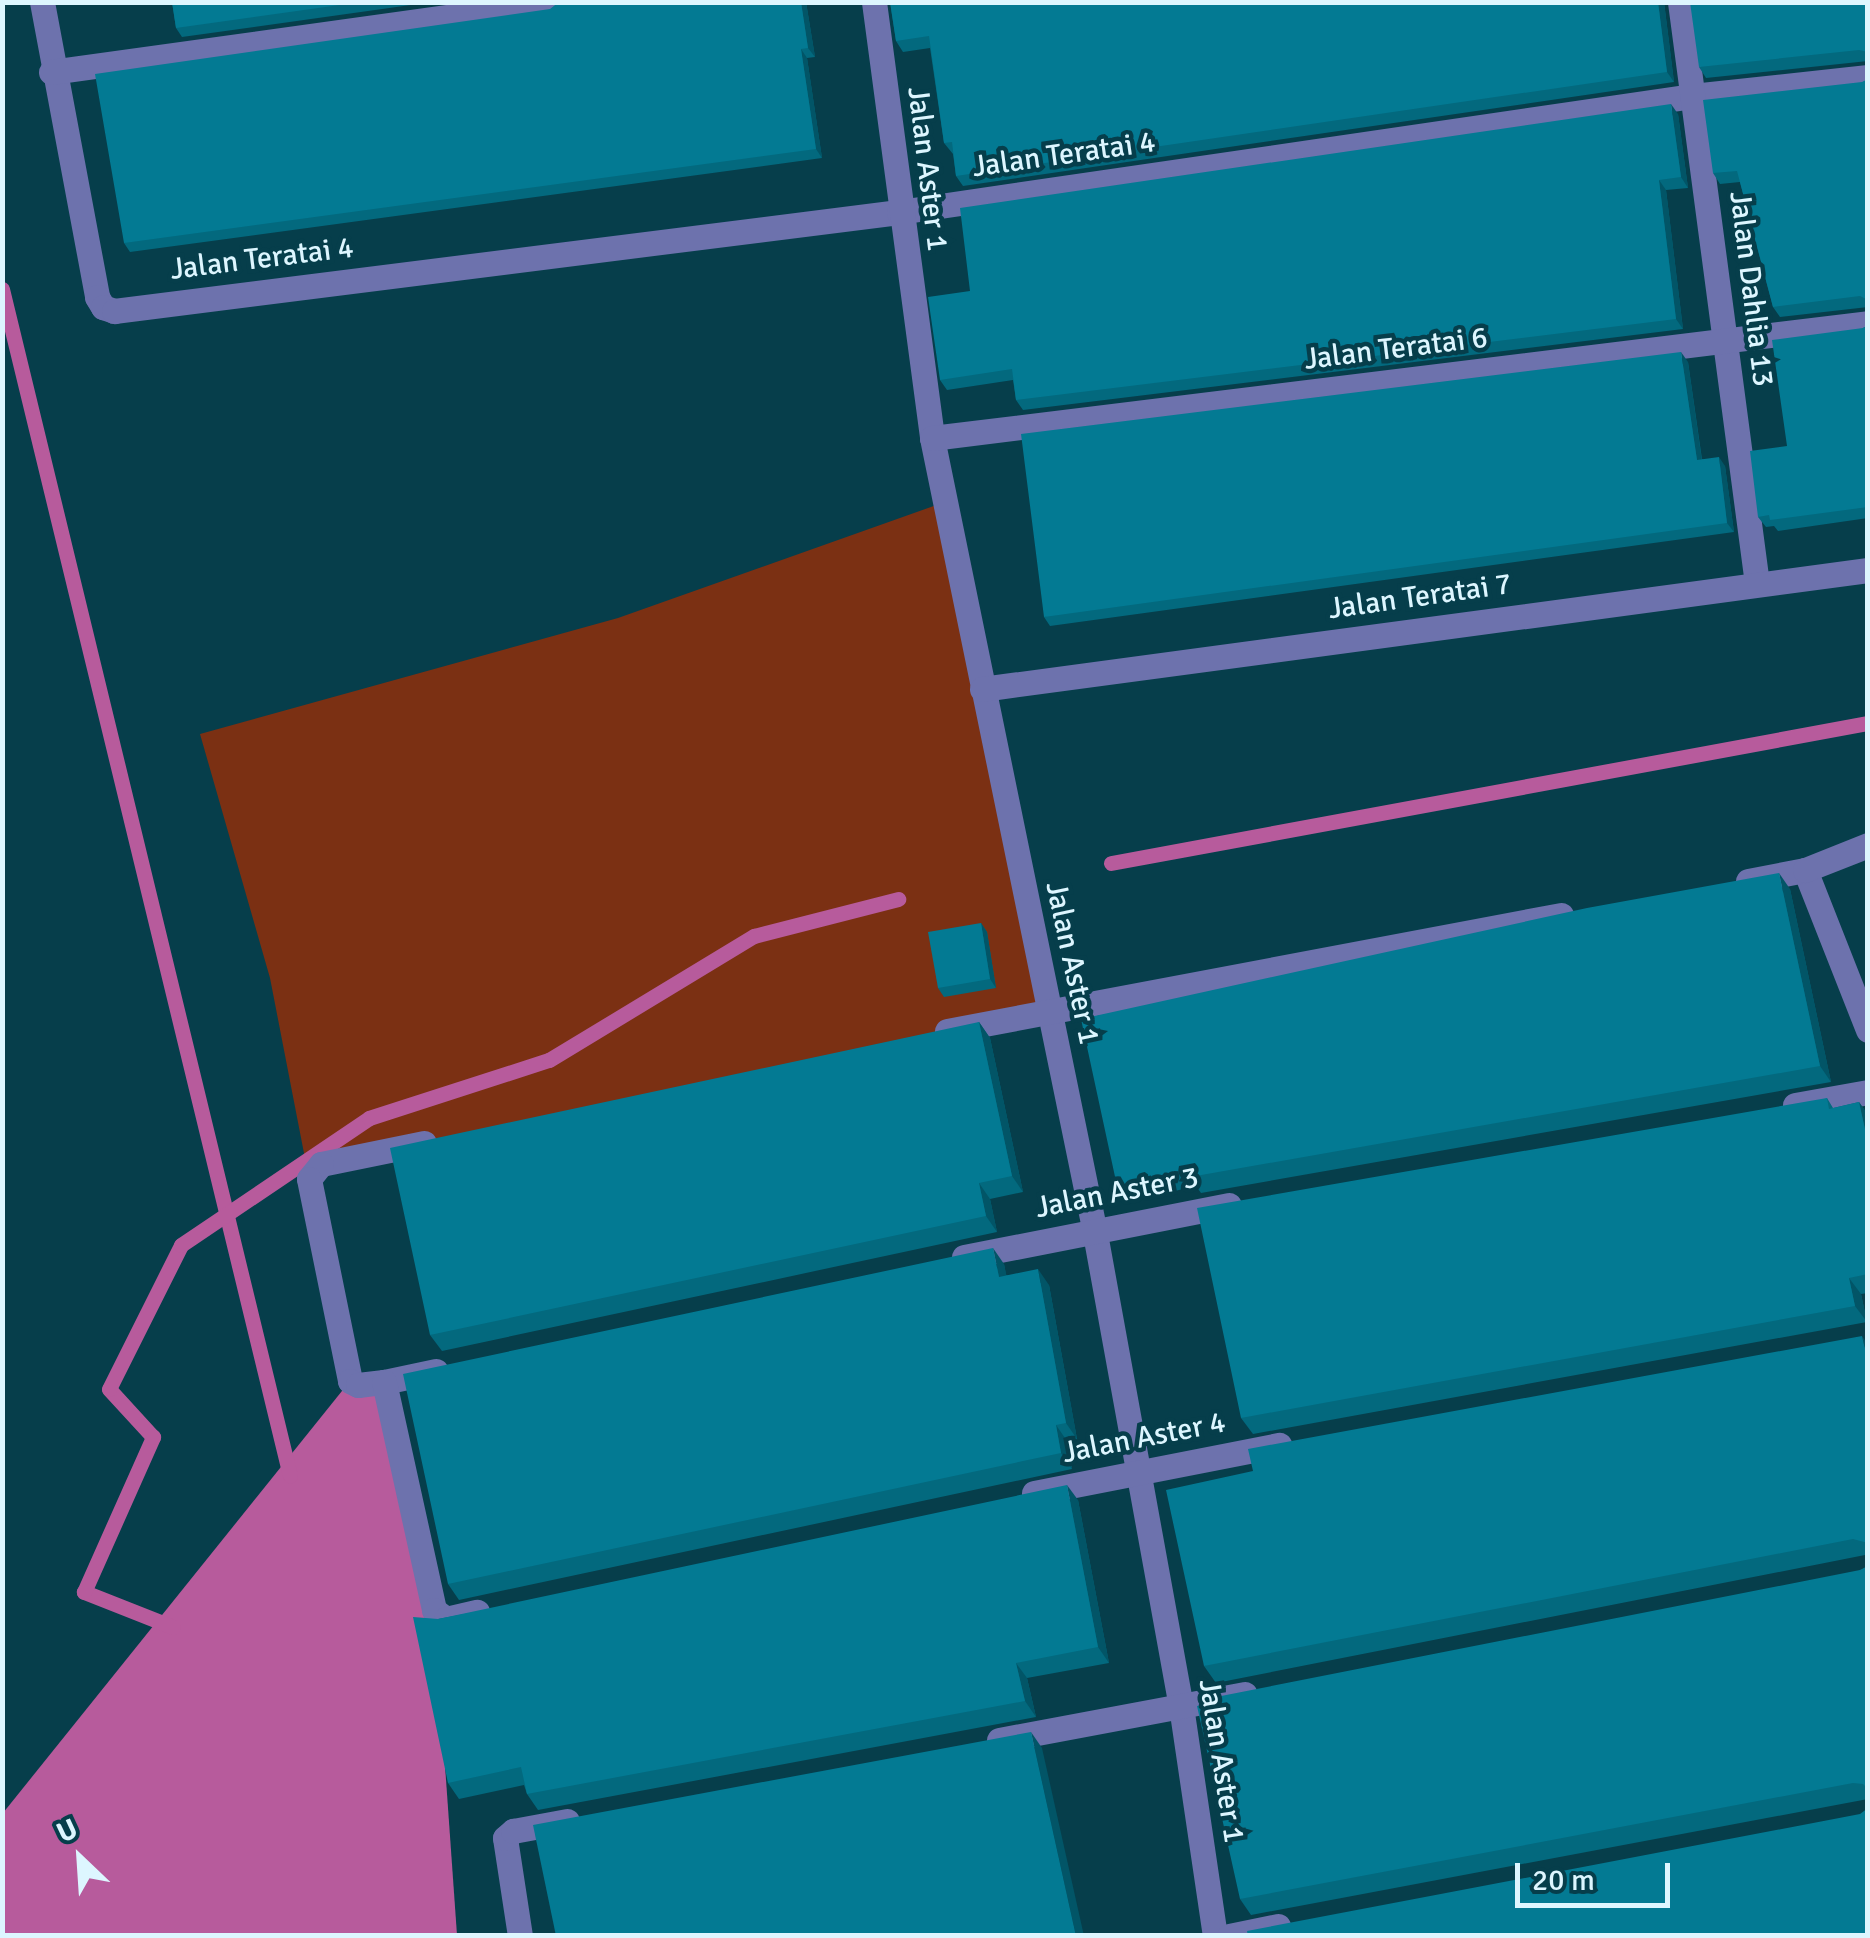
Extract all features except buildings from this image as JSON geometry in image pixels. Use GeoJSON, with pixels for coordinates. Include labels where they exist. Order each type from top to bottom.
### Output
{"type":"FeatureCollection","features":[{"type":"Feature","properties":{"kind":"street"},"geometry":{"type":"LineString","coordinates":[[42,2],[51,72],[554,2]]}},
{"type":"Feature","properties":{"kind":"street","name":"Jalan Aster 1"},"geometry":{"type":"LineString","coordinates":[[874,2],[932,438],[1094,1228],[1181,1706],[1214,1936]]}},
{"type":"Feature","properties":{"kind":"street","name":"Jalan Dahlia 13"},"geometry":{"type":"LineString","coordinates":[[1680,2],[1757,584]]}},
{"type":"Feature","properties":{"kind":"street","name":"Jalan Teratai 4"},"geometry":{"type":"LineString","coordinates":[[51,72],[96,297],[103,307],[114,311],[899,212],[1692,96],[1868,77]]}},
{"type":"Feature","properties":{"kind":"street","name":"Jalan Teratai 6"},"geometry":{"type":"LineString","coordinates":[[932,438],[1868,323]]}},
{"type":"Feature","properties":{"kind":"street","name":"Jalan Teratai 7"},"geometry":{"type":"LineString","coordinates":[[982,689],[1868,570]]}},
{"type":"Feature","properties":{"kind":"street"},"geometry":{"type":"LineString","coordinates":[[1728,884],[1806,870],[1868,845]]}},
{"type":"Feature","properties":{"kind":"street"},"geometry":{"type":"LineString","coordinates":[[1806,870],[1868,1030]]}},
{"type":"Feature","properties":{"kind":"street"},"geometry":{"type":"LineString","coordinates":[[915,1038],[1592,910]]}},
{"type":"Feature","properties":{"kind":"street"},"geometry":{"type":"LineString","coordinates":[[1771,1109],[1868,1092]]}},
{"type":"Feature","properties":{"kind":"street"},"geometry":{"type":"LineString","coordinates":[[455,1136],[321,1164],[309,1179],[346,1375],[358,1385],[461,1366]]}},
{"type":"Feature","properties":{"kind":"street","name":"Jalan Aster 3"},"geometry":{"type":"LineString","coordinates":[[940,1262],[1094,1228],[1249,1201]]}},
{"type":"Feature","properties":{"kind":"street"},"geometry":{"type":"LineString","coordinates":[[384,1382],[434,1610],[446,1619],[504,1607]]}},
{"type":"Feature","properties":{"kind":"street","name":"Jalan Aster 4"},"geometry":{"type":"LineString","coordinates":[[1003,1500],[1310,1440]]}},
{"type":"Feature","properties":{"kind":"street"},"geometry":{"type":"LineString","coordinates":[[972,1745],[1279,1687]]}},
{"type":"Feature","properties":{"kind":"street"},"geometry":{"type":"LineString","coordinates":[[520,1936],[503,1848],[513,1830],[590,1816]]}},
{"type":"Feature","properties":{"kind":"street"},"geometry":{"type":"LineString","coordinates":[[1229,1936],[1306,1921]]}},
{"type":"Feature","properties":{"kind":"shaded area"},"geometry":{"type":"Polygon","coordinates":[[[945,502],[1049,1009],[309,1179],[270,978],[200,734],[618,618],[945,502]]]}},
{"type":"Feature","properties":{"kind":"shaded area"},"geometry":{"type":"Polygon","coordinates":[[[350,1381],[384,1382],[434,1610],[457,1935],[3,1936],[3,1813],[350,1381]]]}},
{"type":"Feature","properties":{"kind":"waterway"},"geometry":{"type":"LineString","coordinates":[[2,289],[290,1476]]}},
{"type":"Feature","properties":{"kind":"waterway"},"geometry":{"type":"LineString","coordinates":[[1111,863],[1868,723]]}},
{"type":"Feature","properties":{"kind":"waterway"},"geometry":{"type":"LineString","coordinates":[[173,1627],[84,1592],[153,1437],[109,1389],[181,1245],[369,1118],[549,1060],[754,936],[898,899]]}}]}
